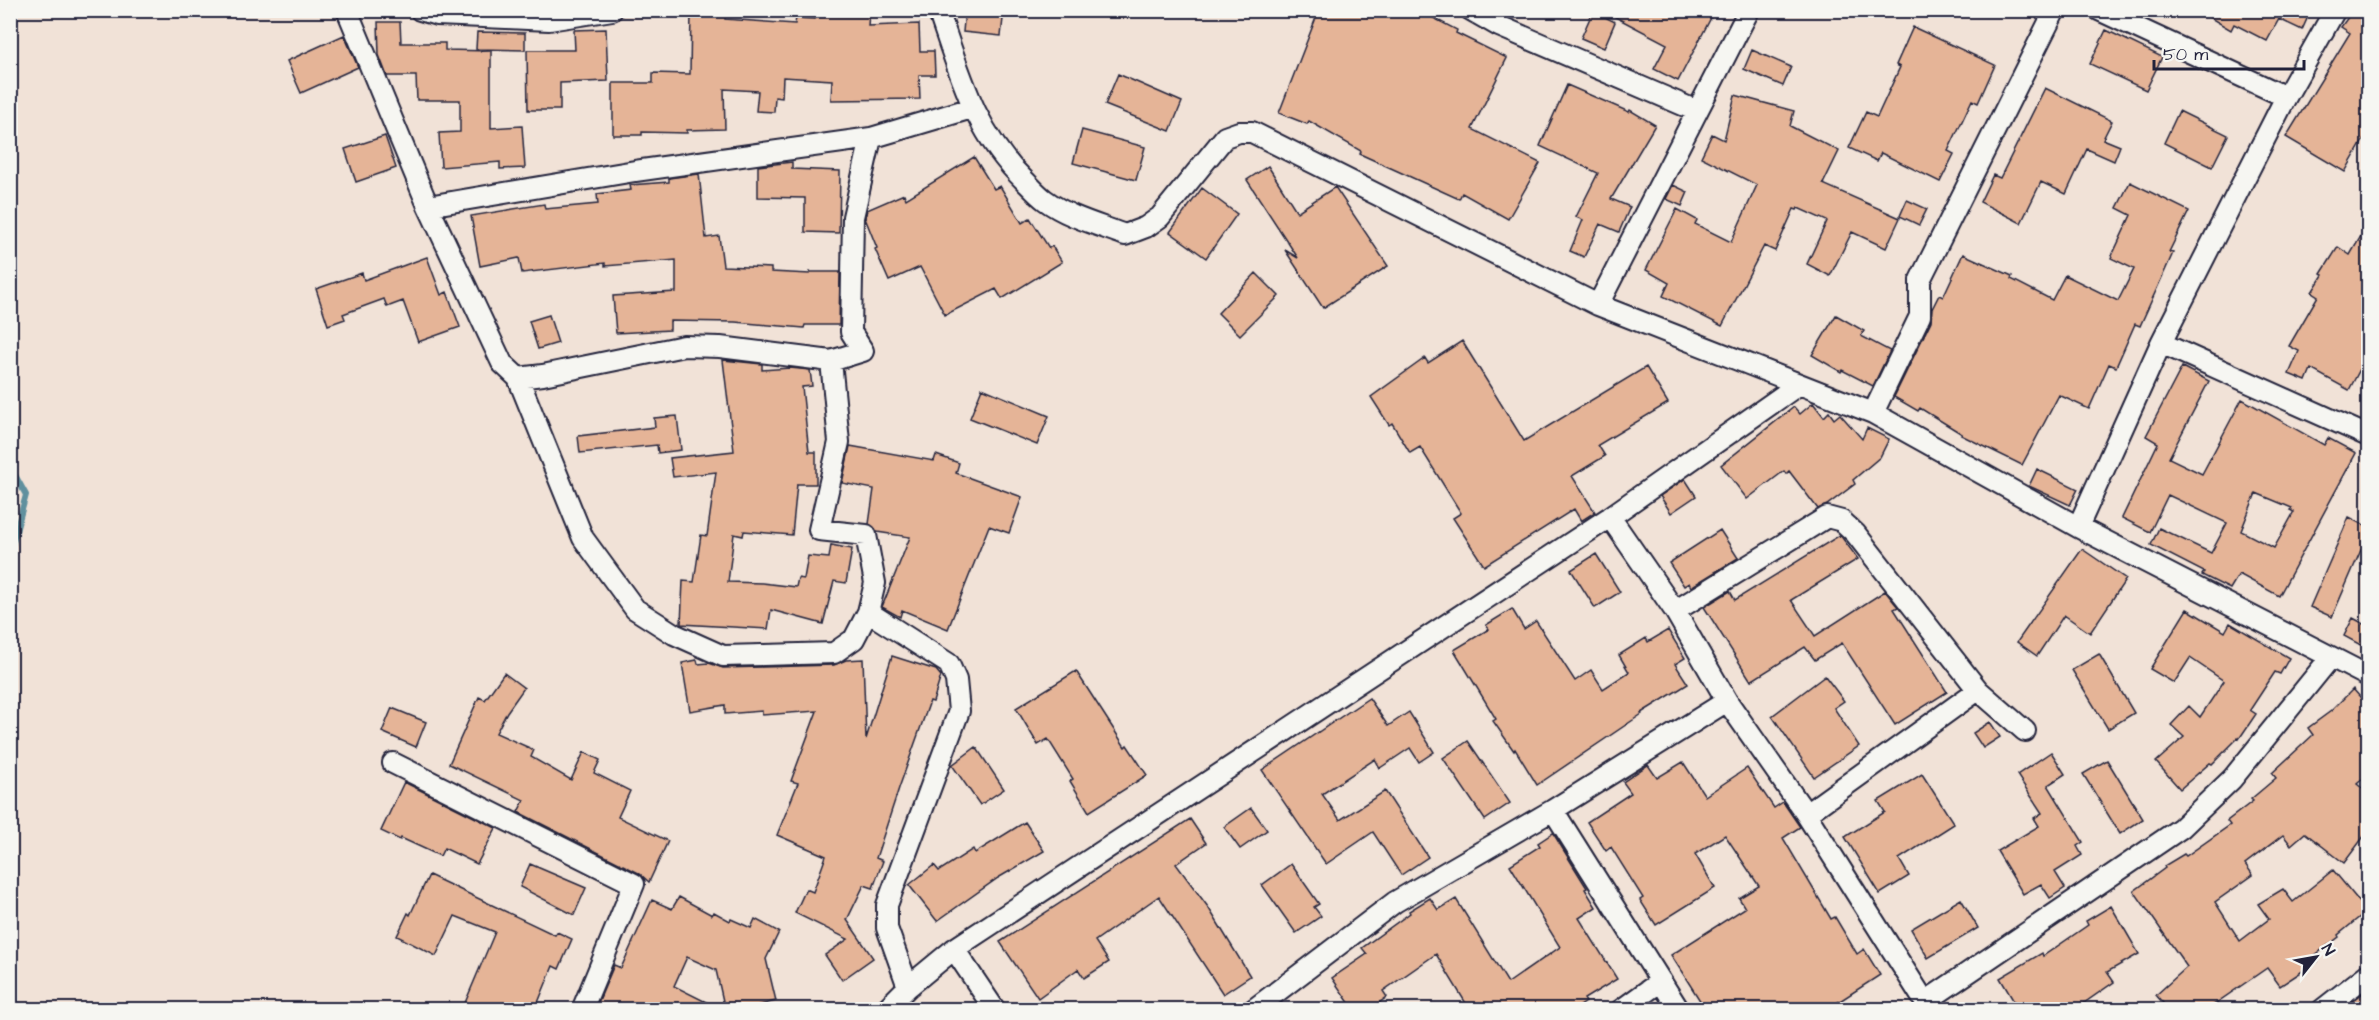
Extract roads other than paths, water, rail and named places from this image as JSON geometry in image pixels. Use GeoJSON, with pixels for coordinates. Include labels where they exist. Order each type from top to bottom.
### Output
{"type":"FeatureCollection","features":[{"type":"Feature","properties":{"kind":"street"},"geometry":{"type":"LineString","coordinates":[[347,10],[428,206],[502,363],[518,378],[583,538],[635,609],[674,634],[723,656],[834,653],[854,639],[868,612],[875,583],[866,535],[819,530],[839,442],[831,361]]}},
{"type":"Feature","properties":{"kind":"street"},"geometry":{"type":"LineString","coordinates":[[420,10],[437,15],[549,20],[612,10]]}},
{"type":"Feature","properties":{"kind":"street"},"geometry":{"type":"LineString","coordinates":[[938,10],[972,108],[988,138],[1013,170],[1045,200],[1072,215],[1125,235],[1146,227],[1160,218],[1225,137],[1239,132],[1251,132],[1598,305],[1873,413],[2079,527],[2368,676]]}},
{"type":"Feature","properties":{"kind":"street"},"geometry":{"type":"LineString","coordinates":[[1471,10],[1503,18],[1697,111]]}},
{"type":"Feature","properties":{"kind":"street"},"geometry":{"type":"LineString","coordinates":[[1598,305],[1749,10]]}},
{"type":"Feature","properties":{"kind":"street"},"geometry":{"type":"LineString","coordinates":[[1873,413],[1920,316],[1920,280],[2055,10]]}},
{"type":"Feature","properties":{"kind":"street"},"geometry":{"type":"LineString","coordinates":[[2099,10],[2286,97]]}},
{"type":"Feature","properties":{"kind":"street"},"geometry":{"type":"LineString","coordinates":[[2079,527],[2161,343],[2286,97],[2335,10]]}},
{"type":"Feature","properties":{"kind":"street"},"geometry":{"type":"LineString","coordinates":[[428,206],[635,171],[872,138],[972,108]]}},
{"type":"Feature","properties":{"kind":"street"},"geometry":{"type":"LineString","coordinates":[[518,378],[684,346],[720,347],[831,361],[863,351],[851,332],[853,217],[872,138]]}},
{"type":"Feature","properties":{"kind":"street"},"geometry":{"type":"LineString","coordinates":[[2161,343],[2367,433]]}},
{"type":"Feature","properties":{"kind":"street"},"geometry":{"type":"LineString","coordinates":[[885,1010],[908,987],[954,950],[1610,517],[1798,385]]}},
{"type":"Feature","properties":{"kind":"street"},"geometry":{"type":"LineString","coordinates":[[1610,517],[1675,610],[1727,701],[1806,814],[1927,1006],[2181,828],[2232,779],[2331,657]]}},
{"type":"Feature","properties":{"kind":"street"},"geometry":{"type":"LineString","coordinates":[[1675,610],[1827,517],[1842,521],[1855,533],[1978,690],[2025,731]]}},
{"type":"Feature","properties":{"kind":"street"},"geometry":{"type":"LineString","coordinates":[[868,612],[949,663],[956,680],[959,711],[887,905],[887,928],[908,987]]}},
{"type":"Feature","properties":{"kind":"street"},"geometry":{"type":"LineString","coordinates":[[1806,814],[1978,690]]}},
{"type":"Feature","properties":{"kind":"street"},"geometry":{"type":"LineString","coordinates":[[1253,1010],[1395,902],[1553,810],[1727,701]]}},
{"type":"Feature","properties":{"kind":"street"},"geometry":{"type":"LineString","coordinates":[[393,762],[634,884],[582,1010]]}},
{"type":"Feature","properties":{"kind":"street"},"geometry":{"type":"LineString","coordinates":[[1553,810],[1679,1010]]}},
{"type":"Feature","properties":{"kind":"street"},"geometry":{"type":"LineString","coordinates":[[954,950],[995,1010]]}},
{"type":"Feature","properties":{"kind":"street"},"geometry":{"type":"LineString","coordinates":[[2322,1010],[2368,974]]}},
{"type":"Feature","properties":{"kind":"street"},"geometry":{"type":"LineString","coordinates":[[1621,1010],[1661,981]]}},
{"type":"Feature","properties":{"kind":"waterway"},"geometry":{"type":"LineString","coordinates":[[10,466],[26,495],[10,553]]}},
{"type":"Feature","properties":{"kind":"waterway"},"geometry":{"type":"LineString","coordinates":[[10,947],[10,952]]}}]}
